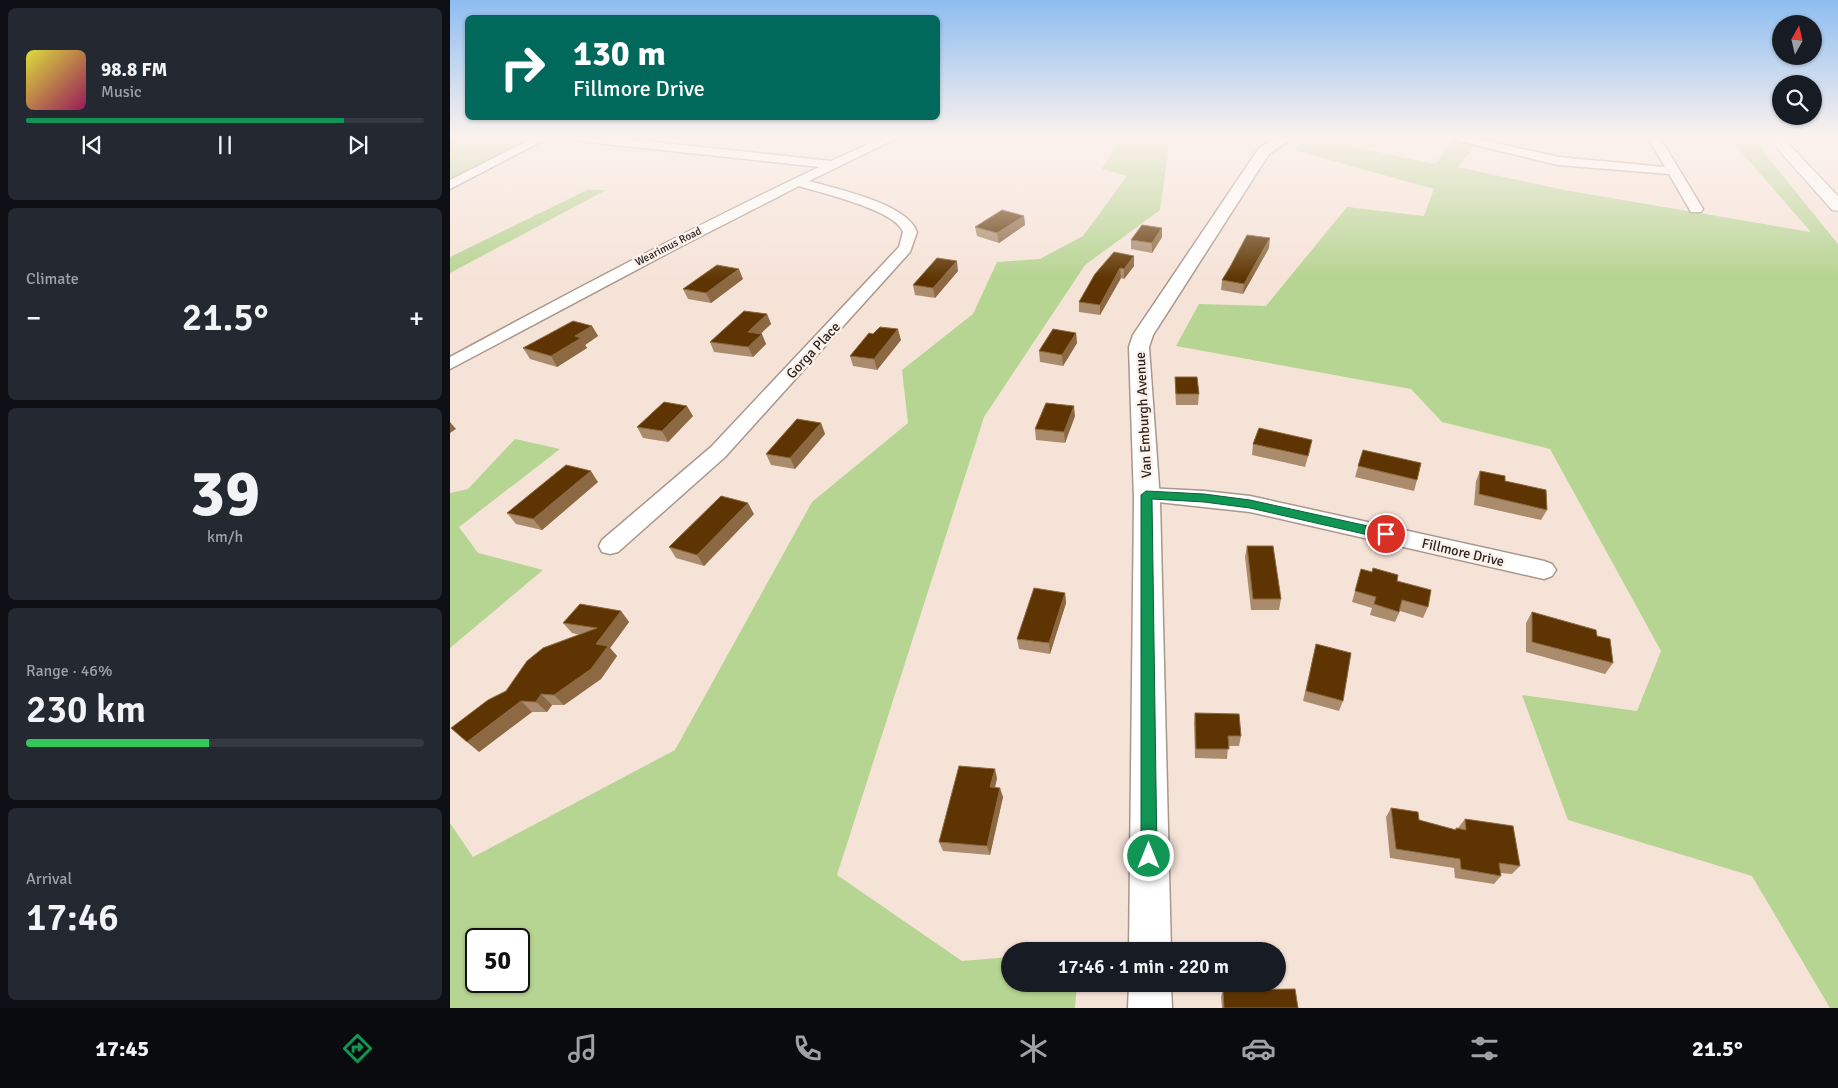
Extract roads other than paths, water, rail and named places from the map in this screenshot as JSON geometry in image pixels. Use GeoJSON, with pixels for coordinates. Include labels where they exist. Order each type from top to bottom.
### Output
{"type":"FeatureCollection","features":[{"type":"Feature","properties":{"kind":"highway"},"geometry":{"type":"LineString","coordinates":[[1819,185],[1838,206]]}},
{"type":"Feature","properties":{"kind":"main road","name":"Van Emburgh Avenue"},"geometry":{"type":"LineString","coordinates":[[1150,942],[1146,495],[1139,347],[1142,335],[1241,185]]}},
{"type":"Feature","properties":{"kind":"main road"},"geometry":{"type":"LineString","coordinates":[[1150,992],[1150,1008]]}},
{"type":"Feature","properties":{"kind":"street","name":"Wearimus Road"},"geometry":{"type":"LineString","coordinates":[[450,364],[585,290],[788,185]]}},
{"type":"Feature","properties":{"kind":"street","name":"Gorga Place"},"geometry":{"type":"LineString","coordinates":[[610,546],[718,452],[905,249],[910,233],[908,226],[893,214],[808,185]]}},
{"type":"Feature","properties":{"kind":"street"},"geometry":{"type":"LineString","coordinates":[[1681,185],[1696,209]]}},
{"type":"Feature","properties":{"kind":"street","name":"Fillmore Drive"},"geometry":{"type":"LineString","coordinates":[[1146,495],[1204,498],[1250,504],[1544,570]]}}]}
